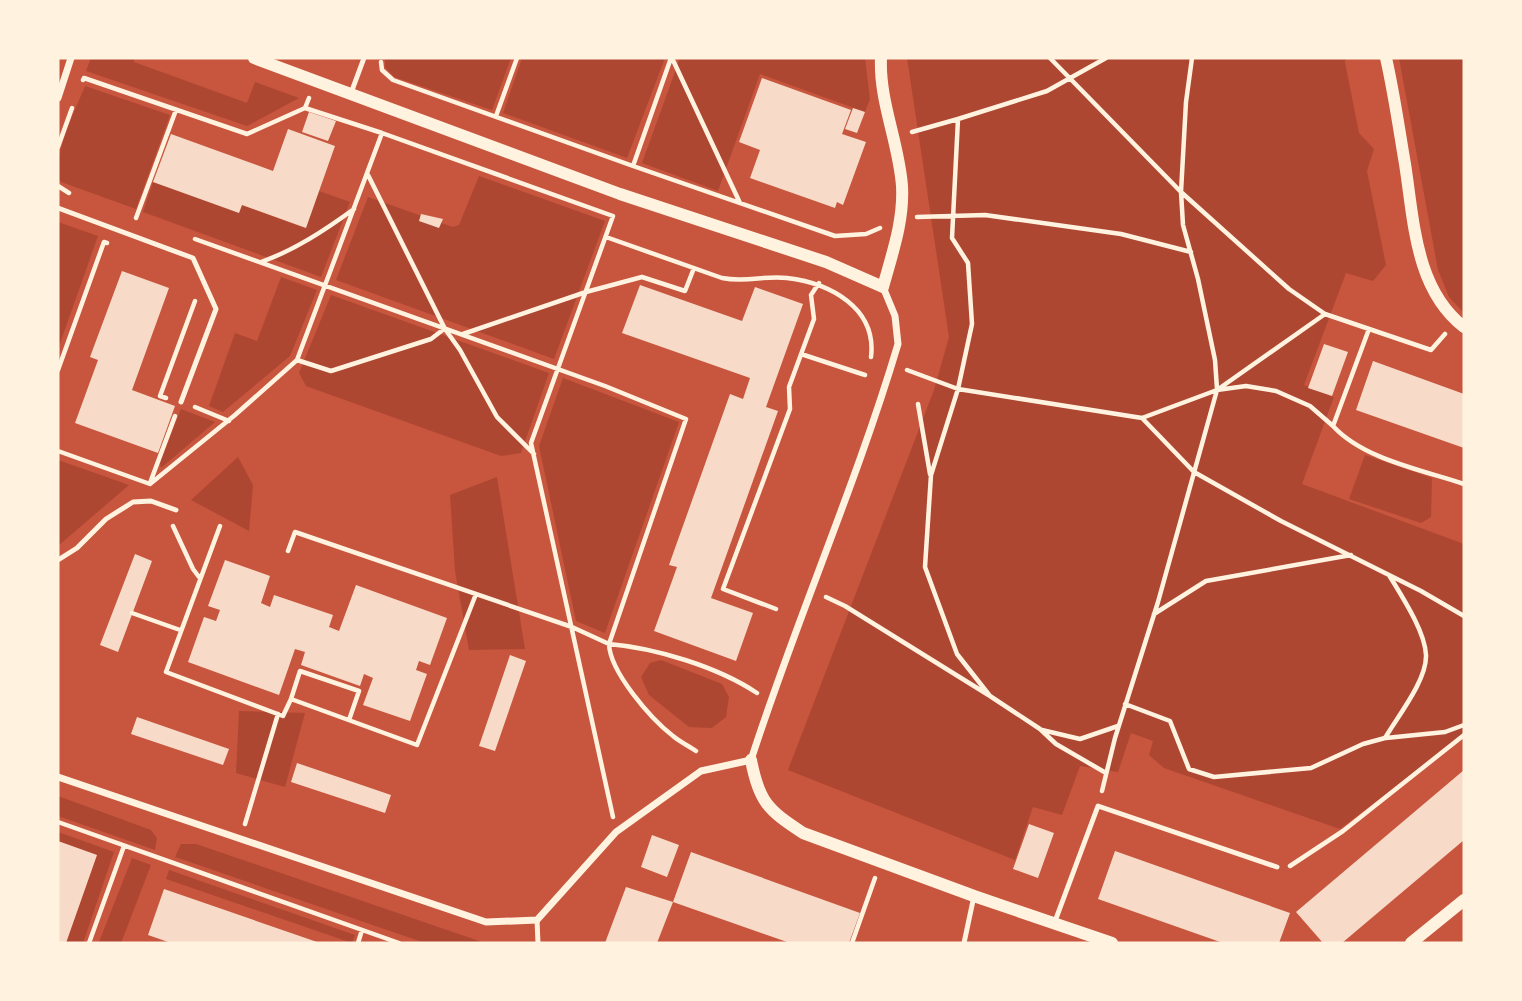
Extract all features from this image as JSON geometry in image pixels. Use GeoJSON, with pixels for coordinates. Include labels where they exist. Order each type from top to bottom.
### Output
{"type":"FeatureCollection","features":[{"type":"Feature","properties":{"kind":"street"},"geometry":{"type":"LineString","coordinates":[[58,98],[71,58]]}},
{"type":"Feature","properties":{"kind":"street"},"geometry":{"type":"LineString","coordinates":[[254,58],[620,194],[826,262],[883,288]]}},
{"type":"Feature","properties":{"kind":"street"},"geometry":{"type":"LineString","coordinates":[[881,58],[883,83],[902,185],[902,217],[883,288],[895,316],[898,344],[751,760],[762,800],[779,817],[803,833],[974,897],[1112,943]]}},
{"type":"Feature","properties":{"kind":"street"},"geometry":{"type":"LineString","coordinates":[[1386,58],[1418,244],[1426,275],[1439,300],[1460,323]]}},
{"type":"Feature","properties":{"kind":"street"},"geometry":{"type":"LineString","coordinates":[[58,777],[486,922],[537,920],[616,832],[701,771],[751,760]]}},
{"type":"Feature","properties":{"kind":"street"},"geometry":{"type":"LineString","coordinates":[[1411,943],[1464,900]]}},
{"type":"Feature","properties":{"kind":"lane"},"geometry":{"type":"LineString","coordinates":[[351,93],[364,58]]}},
{"type":"Feature","properties":{"kind":"lane"},"geometry":{"type":"LineString","coordinates":[[58,208],[193,258],[216,309],[181,402]]}},
{"type":"Feature","properties":{"kind":"lane"},"geometry":{"type":"LineString","coordinates":[[58,560],[77,548],[106,519],[133,502],[151,501],[176,510]]}},
{"type":"Feature","properties":{"kind":"lane"},"geometry":{"type":"LineString","coordinates":[[1054,925],[1098,806],[1277,867]]}},
{"type":"Feature","properties":{"kind":"lane"},"geometry":{"type":"LineString","coordinates":[[964,943],[974,897]]}},
{"type":"Feature","properties":{"kind":"lane"},"geometry":{"type":"LineString","coordinates":[[537,920],[538,943]]}},
{"type":"Feature","properties":{"kind":"path"},"geometry":{"type":"LineString","coordinates":[[381,58],[382,69],[393,80],[834,238],[866,234],[902,217],[985,215],[1121,234],[1191,252]]}},
{"type":"Feature","properties":{"kind":"path"},"geometry":{"type":"LineString","coordinates":[[496,116],[517,58]]}},
{"type":"Feature","properties":{"kind":"path"},"geometry":{"type":"LineString","coordinates":[[633,166],[671,58]]}},
{"type":"Feature","properties":{"kind":"path"},"geometry":{"type":"LineString","coordinates":[[671,58],[740,203]]}},
{"type":"Feature","properties":{"kind":"path"},"geometry":{"type":"LineString","coordinates":[[1050,58],[1181,192],[1289,289],[1325,314],[1431,350],[1460,323]]}},
{"type":"Feature","properties":{"kind":"path"},"geometry":{"type":"LineString","coordinates":[[893,136],[1047,91],[1106,58]]}},
{"type":"Feature","properties":{"kind":"path"},"geometry":{"type":"LineString","coordinates":[[1098,806],[1118,726],[1154,615],[1217,390],[1215,360],[1183,225],[1181,192],[1186,102],[1192,58]]}},
{"type":"Feature","properties":{"kind":"path"},"geometry":{"type":"LineString","coordinates":[[80,86],[84,78],[247,134],[306,108],[613,216],[531,443],[616,832]]}},
{"type":"Feature","properties":{"kind":"path"},"geometry":{"type":"LineString","coordinates":[[306,108],[314,80]]}},
{"type":"Feature","properties":{"kind":"path"},"geometry":{"type":"LineString","coordinates":[[58,147],[74,104]]}},
{"type":"Feature","properties":{"kind":"path"},"geometry":{"type":"LineString","coordinates":[[148,222],[136,218],[176,110]]}},
{"type":"Feature","properties":{"kind":"path"},"geometry":{"type":"LineString","coordinates":[[958,119],[952,239],[968,263],[972,324],[958,389],[931,475],[925,567],[957,654],[990,696]]}},
{"type":"Feature","properties":{"kind":"path"},"geometry":{"type":"LineString","coordinates":[[150,484],[297,360],[382,134]]}},
{"type":"Feature","properties":{"kind":"path"},"geometry":{"type":"LineString","coordinates":[[367,174],[444,329],[460,350],[497,417],[534,454]]}},
{"type":"Feature","properties":{"kind":"path"},"geometry":{"type":"LineString","coordinates":[[58,186],[74,195]]}},
{"type":"Feature","properties":{"kind":"path"},"geometry":{"type":"LineString","coordinates":[[260,262],[304,243],[354,209]]}},
{"type":"Feature","properties":{"kind":"path"},"geometry":{"type":"LineString","coordinates":[[185,236],[558,370],[686,419],[609,644],[609,655],[619,675],[648,710],[672,735],[696,751]]}},
{"type":"Feature","properties":{"kind":"path"},"geometry":{"type":"LineString","coordinates":[[606,237],[739,282],[786,278],[819,285],[845,298],[862,314],[873,341],[871,357]]}},
{"type":"Feature","properties":{"kind":"path"},"geometry":{"type":"LineString","coordinates":[[58,370],[104,242],[114,245]]}},
{"type":"Feature","properties":{"kind":"path"},"geometry":{"type":"LineString","coordinates":[[462,335],[586,292],[642,277],[685,291],[694,268]]}},
{"type":"Feature","properties":{"kind":"path"},"geometry":{"type":"LineString","coordinates":[[776,609],[723,589],[790,409],[789,387],[814,320],[811,295],[819,285]]}},
{"type":"Feature","properties":{"kind":"path"},"geometry":{"type":"LineString","coordinates":[[187,324],[196,297]]}},
{"type":"Feature","properties":{"kind":"path"},"geometry":{"type":"LineString","coordinates":[[1217,390],[1325,314]]}},
{"type":"Feature","properties":{"kind":"path"},"geometry":{"type":"LineString","coordinates":[[297,360],[331,372],[431,339],[444,329]]}},
{"type":"Feature","properties":{"kind":"path"},"geometry":{"type":"LineString","coordinates":[[1333,426],[1369,329]]}},
{"type":"Feature","properties":{"kind":"path"},"geometry":{"type":"LineString","coordinates":[[801,355],[865,375]]}},
{"type":"Feature","properties":{"kind":"path"},"geometry":{"type":"LineString","coordinates":[[906,370],[958,389],[1142,418],[1217,390],[1246,387],[1276,391],[1310,406],[1344,438],[1365,450],[1464,484]]}},
{"type":"Feature","properties":{"kind":"path"},"geometry":{"type":"LineString","coordinates":[[150,484],[181,402]]}},
{"type":"Feature","properties":{"kind":"path"},"geometry":{"type":"LineString","coordinates":[[918,404],[931,475]]}},
{"type":"Feature","properties":{"kind":"path"},"geometry":{"type":"LineString","coordinates":[[1142,418],[1194,472],[1281,522],[1351,555],[1464,616]]}},
{"type":"Feature","properties":{"kind":"path"},"geometry":{"type":"LineString","coordinates":[[58,451],[150,484]]}},
{"type":"Feature","properties":{"kind":"path"},"geometry":{"type":"LineString","coordinates":[[176,510],[173,527],[200,578]]}},
{"type":"Feature","properties":{"kind":"path"},"geometry":{"type":"LineString","coordinates":[[220,526],[166,672],[283,716],[300,671],[359,691],[349,720]]}},
{"type":"Feature","properties":{"kind":"path"},"geometry":{"type":"LineString","coordinates":[[288,551],[295,532],[572,626],[609,644],[638,646],[668,655],[726,677],[770,702]]}},
{"type":"Feature","properties":{"kind":"path"},"geometry":{"type":"LineString","coordinates":[[1154,615],[1206,581],[1351,555]]}},
{"type":"Feature","properties":{"kind":"path"},"geometry":{"type":"LineString","coordinates":[[1385,738],[1421,678],[1426,654],[1415,620],[1389,575]]}},
{"type":"Feature","properties":{"kind":"path"},"geometry":{"type":"LineString","coordinates":[[813,590],[845,606],[990,696],[1040,729],[1056,744],[1106,773]]}},
{"type":"Feature","properties":{"kind":"path"},"geometry":{"type":"LineString","coordinates":[[290,699],[418,746],[476,594]]}},
{"type":"Feature","properties":{"kind":"path"},"geometry":{"type":"LineString","coordinates":[[132,613],[180,630]]}},
{"type":"Feature","properties":{"kind":"path"},"geometry":{"type":"LineString","coordinates":[[1125,704],[1170,721],[1189,769],[1214,777],[1311,768],[1363,744],[1385,738],[1445,732],[1464,725]]}},
{"type":"Feature","properties":{"kind":"path"},"geometry":{"type":"LineString","coordinates":[[241,839],[278,714]]}},
{"type":"Feature","properties":{"kind":"path"},"geometry":{"type":"LineString","coordinates":[[1040,729],[1080,739],[1118,726]]}},
{"type":"Feature","properties":{"kind":"path"},"geometry":{"type":"LineString","coordinates":[[1277,867],[1284,870],[1343,831],[1464,735]]}},
{"type":"Feature","properties":{"kind":"path"},"geometry":{"type":"LineString","coordinates":[[58,822],[399,943]]}},
{"type":"Feature","properties":{"kind":"path"},"geometry":{"type":"LineString","coordinates":[[90,943],[124,846]]}},
{"type":"Feature","properties":{"kind":"path"},"geometry":{"type":"LineString","coordinates":[[852,943],[880,862]]}},
{"type":"Feature","properties":{"kind":"path"},"geometry":{"type":"LineString","coordinates":[[358,943],[362,930]]}},
{"type":"Feature","properties":{"kind":"shaded area"},"geometry":{"type":"Polygon","coordinates":[[[91,58],[134,58],[134,62],[247,103],[255,82],[299,98],[247,126],[86,71],[91,58]]]}},
{"type":"Feature","properties":{"kind":"shaded area"},"geometry":{"type":"Polygon","coordinates":[[[385,58],[511,58],[492,110],[394,77],[385,67],[385,58]]]}},
{"type":"Feature","properties":{"kind":"shaded area"},"geometry":{"type":"Polygon","coordinates":[[[522,58],[665,58],[627,158],[503,113],[522,58]]]}},
{"type":"Feature","properties":{"kind":"shaded area"},"geometry":{"type":"Polygon","coordinates":[[[680,58],[865,58],[870,99],[865,112],[760,74],[718,191],[642,163],[680,58]]]}},
{"type":"Feature","properties":{"kind":"shaded area"},"geometry":{"type":"Polygon","coordinates":[[[907,58],[1346,58],[1359,133],[1374,149],[1367,171],[1386,265],[1373,281],[1346,273],[1304,385],[1334,397],[1302,484],[1464,544],[1464,734],[1340,829],[1164,768],[1149,755],[1153,741],[1131,733],[1118,772],[1080,766],[1062,815],[1033,807],[1015,860],[788,770],[934,390],[949,337],[907,58]]]}},
{"type":"Feature","properties":{"kind":"shaded area"},"geometry":{"type":"Polygon","coordinates":[[[1399,58],[1464,58],[1464,313],[1449,297],[1438,270],[1399,58]]]}},
{"type":"Feature","properties":{"kind":"shaded area"},"geometry":{"type":"Polygon","coordinates":[[[85,86],[170,115],[136,209],[61,182],[58,163],[61,149],[85,86]]]}},
{"type":"Feature","properties":{"kind":"shaded area"},"geometry":{"type":"Polygon","coordinates":[[[479,176],[605,221],[554,359],[336,280],[368,197],[453,227],[459,225],[479,176]]]}},
{"type":"Feature","properties":{"kind":"shaded area"},"geometry":{"type":"Polygon","coordinates":[[[153,182],[239,212],[242,205],[305,228],[319,191],[350,202],[321,277],[143,212],[153,182]]]}},
{"type":"Feature","properties":{"kind":"shaded area"},"geometry":{"type":"Polygon","coordinates":[[[58,222],[98,236],[58,349],[58,222]]]}},
{"type":"Feature","properties":{"kind":"shaded area"},"geometry":{"type":"Polygon","coordinates":[[[281,277],[317,290],[290,356],[223,412],[209,406],[235,333],[257,341],[281,277]]]}},
{"type":"Feature","properties":{"kind":"shaded area"},"geometry":{"type":"Polygon","coordinates":[[[331,295],[549,373],[521,453],[501,456],[306,386],[299,373],[331,295]]]}},
{"type":"Feature","properties":{"kind":"shaded area"},"geometry":{"type":"Polygon","coordinates":[[[563,378],[679,422],[605,633],[576,621],[539,446],[563,378]]]}},
{"type":"Feature","properties":{"kind":"shaded area"},"geometry":{"type":"Polygon","coordinates":[[[181,409],[215,422],[161,468],[160,463],[181,409]]]}},
{"type":"Feature","properties":{"kind":"shaded area"},"geometry":{"type":"Polygon","coordinates":[[[1365,455],[1432,478],[1431,517],[1421,523],[1349,499],[1365,455]]]}},
{"type":"Feature","properties":{"kind":"shaded area"},"geometry":{"type":"Polygon","coordinates":[[[238,457],[253,485],[249,531],[191,500],[238,457]]]}},
{"type":"Feature","properties":{"kind":"shaded area"},"geometry":{"type":"Polygon","coordinates":[[[58,460],[129,485],[58,546],[58,460]]]}},
{"type":"Feature","properties":{"kind":"shaded area"},"geometry":{"type":"Polygon","coordinates":[[[497,477],[525,649],[469,650],[455,571],[450,495],[497,477]]]}},
{"type":"Feature","properties":{"kind":"shaded area"},"geometry":{"type":"Polygon","coordinates":[[[661,660],[722,684],[729,697],[726,717],[712,728],[689,727],[649,695],[641,677],[650,663],[661,660]]]}},
{"type":"Feature","properties":{"kind":"shaded area"},"geometry":{"type":"Polygon","coordinates":[[[239,711],[305,713],[285,787],[236,773],[239,711]]]}},
{"type":"Feature","properties":{"kind":"shaded area"},"geometry":{"type":"Polygon","coordinates":[[[58,796],[151,830],[157,838],[155,850],[58,816],[58,796]]]}},
{"type":"Feature","properties":{"kind":"shaded area"},"geometry":{"type":"Polygon","coordinates":[[[58,832],[114,852],[83,943],[66,943],[97,855],[58,841],[58,832]]]}},
{"type":"Feature","properties":{"kind":"shaded area"},"geometry":{"type":"Polygon","coordinates":[[[181,844],[196,844],[485,943],[425,943],[175,857],[181,844]]]}},
{"type":"Feature","properties":{"kind":"shaded area"},"geometry":{"type":"Polygon","coordinates":[[[132,858],[151,865],[121,943],[99,942],[132,858]]]}},
{"type":"Feature","properties":{"kind":"shaded area"},"geometry":{"type":"Polygon","coordinates":[[[169,870],[355,935],[352,943],[166,879],[169,870]]]}},
{"type":"Feature","properties":{"kind":"building"},"geometry":{"type":"Polygon","coordinates":[[[762,78],[851,110],[842,134],[866,142],[843,205],[837,202],[835,208],[750,178],[760,150],[739,142],[762,78]]]}},
{"type":"Feature","properties":{"kind":"building"},"geometry":{"type":"Polygon","coordinates":[[[853,108],[865,112],[857,133],[845,129],[853,108]]]}},
{"type":"Feature","properties":{"kind":"building"},"geometry":{"type":"Polygon","coordinates":[[[309,112],[336,121],[328,141],[302,132],[309,112]]]}},
{"type":"Feature","properties":{"kind":"building"},"geometry":{"type":"Polygon","coordinates":[[[288,129],[335,146],[306,228],[242,205],[239,213],[153,182],[171,134],[273,171],[288,129]]]}},
{"type":"Feature","properties":{"kind":"building"},"geometry":{"type":"Polygon","coordinates":[[[421,214],[443,219],[439,228],[419,221],[421,214]]]}},
{"type":"Feature","properties":{"kind":"building"},"geometry":{"type":"Polygon","coordinates":[[[122,271],[169,288],[132,390],[175,406],[158,453],[75,423],[98,360],[90,357],[122,271]]]}},
{"type":"Feature","properties":{"kind":"building"},"geometry":{"type":"Polygon","coordinates":[[[640,285],[742,321],[755,287],[803,304],[766,407],[778,411],[711,598],[753,613],[736,661],[654,631],[677,567],[669,565],[730,394],[743,399],[750,378],[622,333],[640,285]]]}},
{"type":"Feature","properties":{"kind":"building"},"geometry":{"type":"Polygon","coordinates":[[[1324,344],[1348,352],[1332,396],[1308,388],[1324,344]]]}},
{"type":"Feature","properties":{"kind":"building"},"geometry":{"type":"Polygon","coordinates":[[[1373,361],[1464,394],[1464,448],[1356,410],[1373,361]]]}},
{"type":"Feature","properties":{"kind":"building"},"geometry":{"type":"Polygon","coordinates":[[[135,554],[152,561],[118,652],[100,645],[135,554]]]}},
{"type":"Feature","properties":{"kind":"building"},"geometry":{"type":"Polygon","coordinates":[[[225,560],[270,576],[261,603],[270,607],[274,595],[333,615],[329,627],[339,631],[356,585],[447,618],[430,665],[419,661],[416,670],[427,674],[410,721],[363,705],[373,678],[364,674],[360,686],[301,665],[305,652],[295,649],[279,695],[188,662],[204,617],[216,621],[220,610],[208,606],[225,560]]]}},
{"type":"Feature","properties":{"kind":"building"},"geometry":{"type":"Polygon","coordinates":[[[510,655],[526,661],[495,751],[479,746],[510,655]]]}},
{"type":"Feature","properties":{"kind":"building"},"geometry":{"type":"Polygon","coordinates":[[[137,717],[229,749],[223,765],[131,734],[137,717]]]}},
{"type":"Feature","properties":{"kind":"building"},"geometry":{"type":"Polygon","coordinates":[[[297,763],[391,795],[385,813],[291,782],[297,763]]]}},
{"type":"Feature","properties":{"kind":"building"},"geometry":{"type":"Polygon","coordinates":[[[1464,770],[1464,840],[1342,943],[1323,943],[1296,912],[1464,770]]]}},
{"type":"Feature","properties":{"kind":"building"},"geometry":{"type":"Polygon","coordinates":[[[1029,824],[1054,833],[1038,878],[1013,869],[1029,824]]]}},
{"type":"Feature","properties":{"kind":"building"},"geometry":{"type":"Polygon","coordinates":[[[652,835],[679,845],[667,877],[641,867],[652,835]]]}},
{"type":"Feature","properties":{"kind":"building"},"geometry":{"type":"Polygon","coordinates":[[[58,841],[97,855],[66,943],[58,943],[58,841]]]}},
{"type":"Feature","properties":{"kind":"building"},"geometry":{"type":"Polygon","coordinates":[[[1115,851],[1290,913],[1279,943],[1223,943],[1098,899],[1115,851]]]}},
{"type":"Feature","properties":{"kind":"building"},"geometry":{"type":"Polygon","coordinates":[[[691,852],[860,913],[849,943],[790,943],[673,902],[691,852]]]}},
{"type":"Feature","properties":{"kind":"building"},"geometry":{"type":"Polygon","coordinates":[[[626,887],[673,902],[657,943],[605,943],[626,887]]]}},
{"type":"Feature","properties":{"kind":"building"},"geometry":{"type":"Polygon","coordinates":[[[164,889],[320,943],[171,943],[148,935],[164,889]]]}}]}
